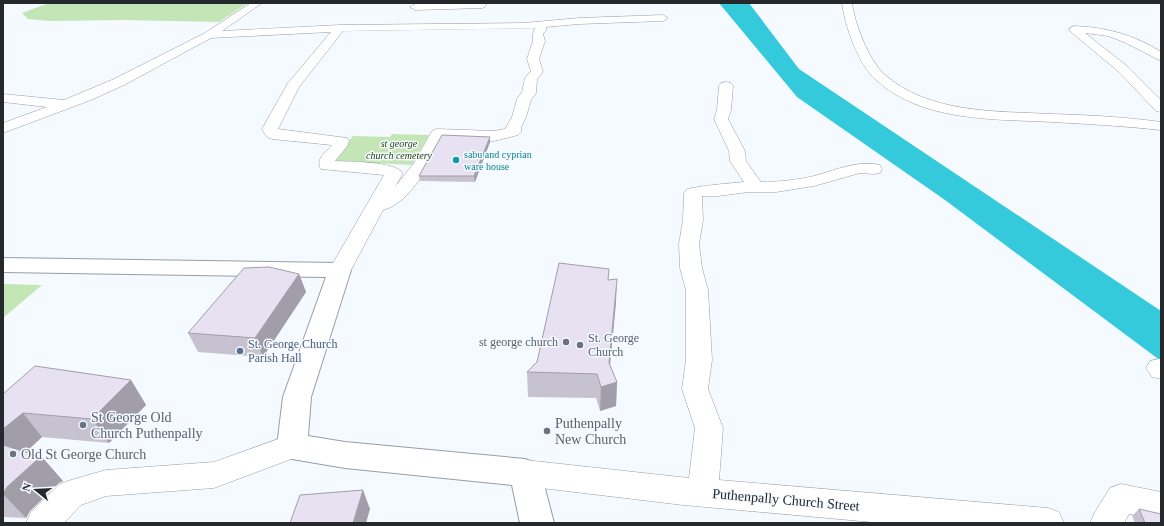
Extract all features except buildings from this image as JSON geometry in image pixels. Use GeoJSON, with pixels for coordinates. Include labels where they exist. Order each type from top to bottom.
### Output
{"type":"FeatureCollection","features":[{"type":"Feature","properties":{"kind":"main road"},"geometry":{"type":"LineString","coordinates":[[3,265],[340,270],[298,397],[292,446],[345,455],[525,473],[537,523]]}},
{"type":"Feature","properties":{"kind":"street"},"geometry":{"type":"LineString","coordinates":[[3,128],[86,97],[119,82],[208,35],[257,3]]}},
{"type":"Feature","properties":{"kind":"street"},"geometry":{"type":"LineString","coordinates":[[847,3],[856,34],[869,64],[880,76],[909,96],[936,105],[974,112],[1161,126]]}},
{"type":"Feature","properties":{"kind":"street"},"geometry":{"type":"LineString","coordinates":[[402,27],[416,5],[482,5]]}},
{"type":"Feature","properties":{"kind":"street"},"geometry":{"type":"LineString","coordinates":[[208,35],[340,28],[540,25],[579,21],[663,18]]}},
{"type":"Feature","properties":{"kind":"street"},"geometry":{"type":"LineString","coordinates":[[376,208],[404,189],[416,172],[437,134],[494,136],[513,132],[513,127],[519,117],[524,99],[530,92],[531,78],[537,72],[533,59],[539,40],[538,34],[540,25]]}},
{"type":"Feature","properties":{"kind":"street"},"geometry":{"type":"LineString","coordinates":[[340,28],[293,86],[270,129],[272,134],[341,140],[340,145],[326,160],[327,165],[386,170],[394,173],[376,208],[340,270]]}},
{"type":"Feature","properties":{"kind":"street"},"geometry":{"type":"LineString","coordinates":[[1161,57],[1145,47],[1110,33],[1086,29],[1074,29],[1123,69],[1161,108]]}},
{"type":"Feature","properties":{"kind":"street"},"geometry":{"type":"LineString","coordinates":[[726,86],[724,110],[721,119],[737,151],[738,161],[756,187]]}},
{"type":"Feature","properties":{"kind":"street"},"geometry":{"type":"LineString","coordinates":[[3,98],[67,104]]}},
{"type":"Feature","properties":{"kind":"street"},"geometry":{"type":"LineString","coordinates":[[704,493],[704,470],[709,428],[695,389],[699,360],[696,326],[697,290],[690,268],[688,244],[693,220],[693,193],[705,190],[718,191],[725,189],[776,187],[814,181],[859,168],[874,169]]}},
{"type":"Feature","properties":{"kind":"street"},"geometry":{"type":"LineString","coordinates":[[42,523],[71,494],[92,487],[106,483],[214,475],[292,446]]}},
{"type":"Feature","properties":{"kind":"street","name":"Puthenpally Church Street"},"geometry":{"type":"LineString","coordinates":[[525,473],[907,517],[1048,523]]}},
{"type":"Feature","properties":{"kind":"street"},"geometry":{"type":"LineString","coordinates":[[1106,523],[1121,498],[1161,506]]}},
{"type":"Feature","properties":{"kind":"green space"},"geometry":{"type":"Polygon","coordinates":[[[49,3],[248,3],[219,22],[121,20],[50,21],[28,19],[22,13],[49,3]]]}},
{"type":"Feature","properties":{"kind":"green space","name":"st george church cemetery"},"geometry":{"type":"Polygon","coordinates":[[[392,134],[429,135],[412,165],[333,161],[353,136],[390,137],[392,134]]]}},
{"type":"Feature","properties":{"kind":"green space"},"geometry":{"type":"Polygon","coordinates":[[[3,284],[42,285],[3,318],[3,284]]]}},
{"type":"Feature","properties":{"kind":"water"},"geometry":{"type":"Polygon","coordinates":[[[719,3],[749,3],[799,69],[1161,311],[1161,361],[945,200],[797,97],[719,3]]]}},
{"type":"Feature","properties":{"kind":"place","name":"sabu and cyprian ware house"},"geometry":{"type":"Point","coordinates":[456,160]}},
{"type":"Feature","properties":{"kind":"place","name":"st george church"},"geometry":{"type":"Point","coordinates":[566,342]}},
{"type":"Feature","properties":{"kind":"place","name":"St. George Church"},"geometry":{"type":"Point","coordinates":[580,345]}},
{"type":"Feature","properties":{"kind":"place","name":"St. George Church Parish Hall"},"geometry":{"type":"Point","coordinates":[240,351]}},
{"type":"Feature","properties":{"kind":"place","name":"St George Old Church Puthenpally"},"geometry":{"type":"Point","coordinates":[83,425]}},
{"type":"Feature","properties":{"kind":"place","name":"Puthenpally New Church"},"geometry":{"type":"Point","coordinates":[547,431]}},
{"type":"Feature","properties":{"kind":"place","name":"Old St George Church"},"geometry":{"type":"Point","coordinates":[13,454]}}]}
